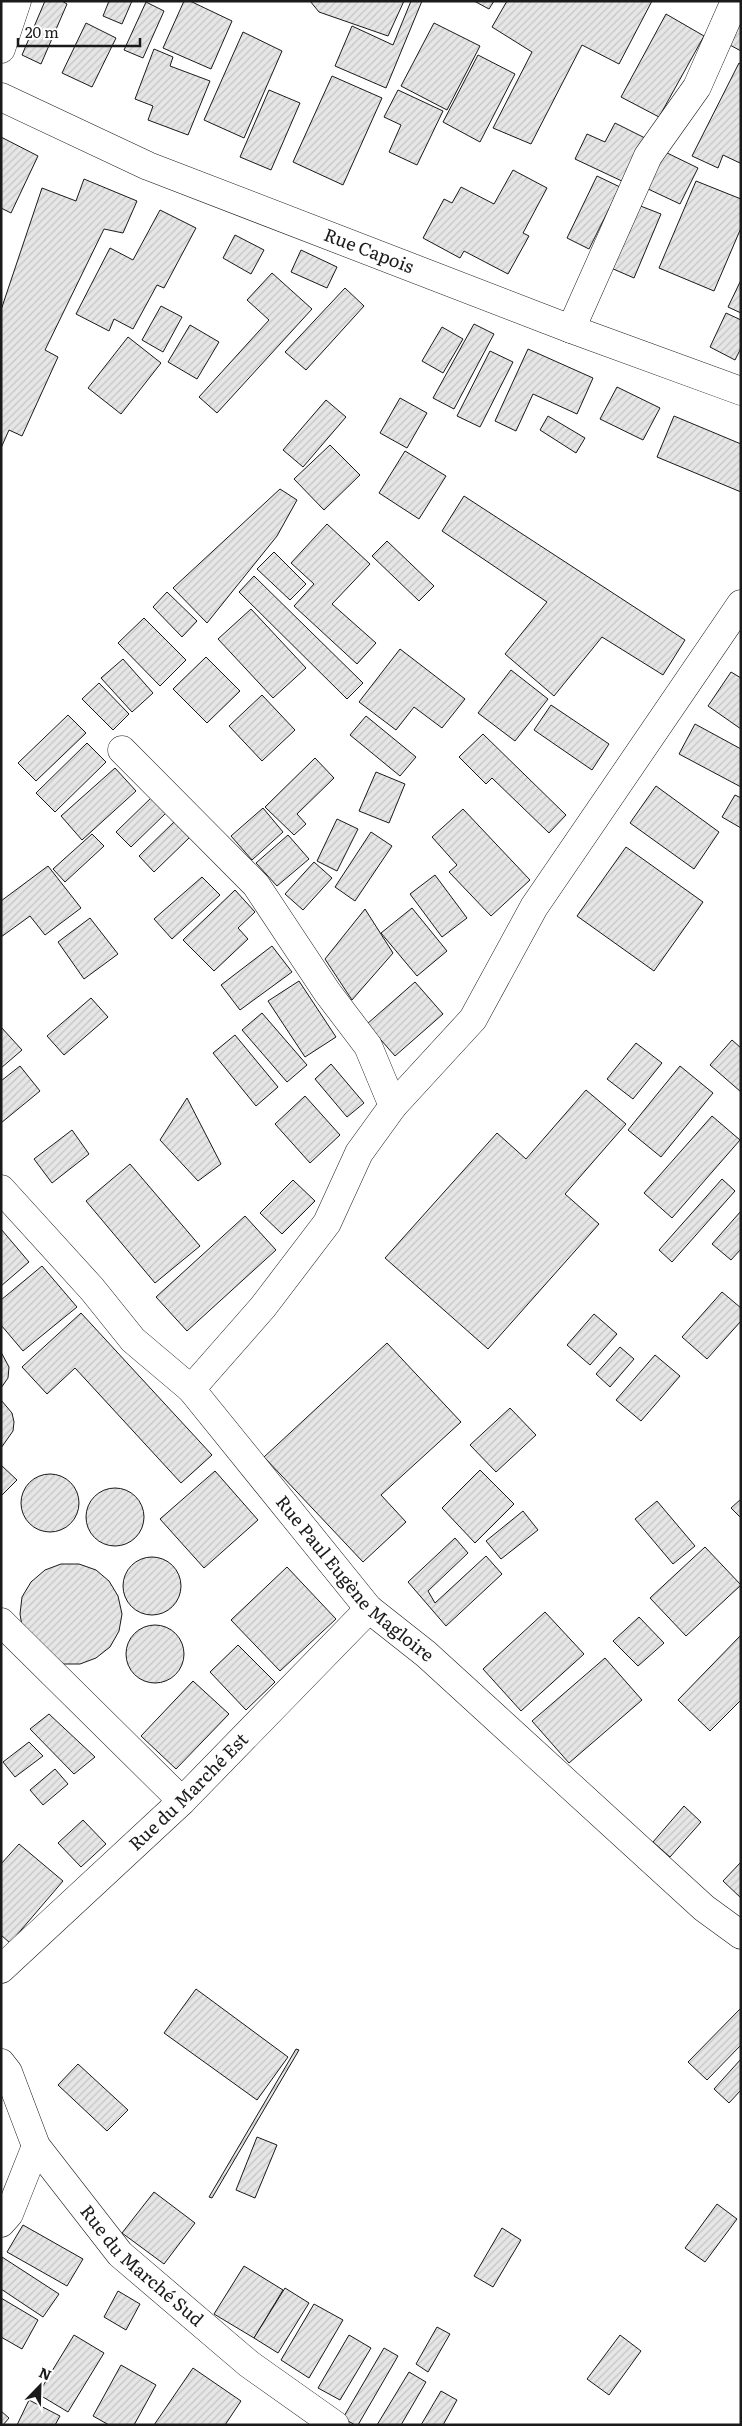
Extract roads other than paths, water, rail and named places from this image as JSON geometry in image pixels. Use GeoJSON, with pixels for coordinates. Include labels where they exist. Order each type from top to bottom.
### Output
{"type":"FeatureCollection","features":[{"type":"Feature","properties":{"kind":"street"},"geometry":{"type":"LineString","coordinates":[[1,48],[17,1]]}},
{"type":"Feature","properties":{"kind":"street"},"geometry":{"type":"LineString","coordinates":[[571,330],[648,156],[696,87],[735,1]]}},
{"type":"Feature","properties":{"kind":"street","name":"Rue Capois"},"geometry":{"type":"LineString","coordinates":[[1,97],[148,166],[571,330],[741,391]]}},
{"type":"Feature","properties":{"kind":"street"},"geometry":{"type":"LineString","coordinates":[[191,1389],[263,1307],[327,1222],[359,1153],[393,1106],[472,1019],[534,907],[741,604]]}},
{"type":"Feature","properties":{"kind":"street"},"geometry":{"type":"LineString","coordinates":[[122,750],[256,885],[327,992],[368,1046],[393,1106]]}},
{"type":"Feature","properties":{"kind":"street","name":"Rue Paul Eugène Magloire"},"geometry":{"type":"LineString","coordinates":[[1,1189],[92,1290],[133,1340],[191,1389],[369,1609],[426,1654],[704,1908],[741,1935]]}},
{"type":"Feature","properties":{"kind":"street","name":"Rue du Marché Est"},"geometry":{"type":"LineString","coordinates":[[1,1969],[182,1801],[369,1609]]}},
{"type":"Feature","properties":{"kind":"street"},"geometry":{"type":"LineString","coordinates":[[1,1622],[182,1801]]}},
{"type":"Feature","properties":{"kind":"street","name":"Rue du Marché Sud"},"geometry":{"type":"LineString","coordinates":[[1,2063],[8,2072],[36,2146],[120,2254],[248,2364],[335,2425]]}},
{"type":"Feature","properties":{"kind":"street"},"geometry":{"type":"LineString","coordinates":[[1,2223],[9,2214],[36,2146]]}}]}
